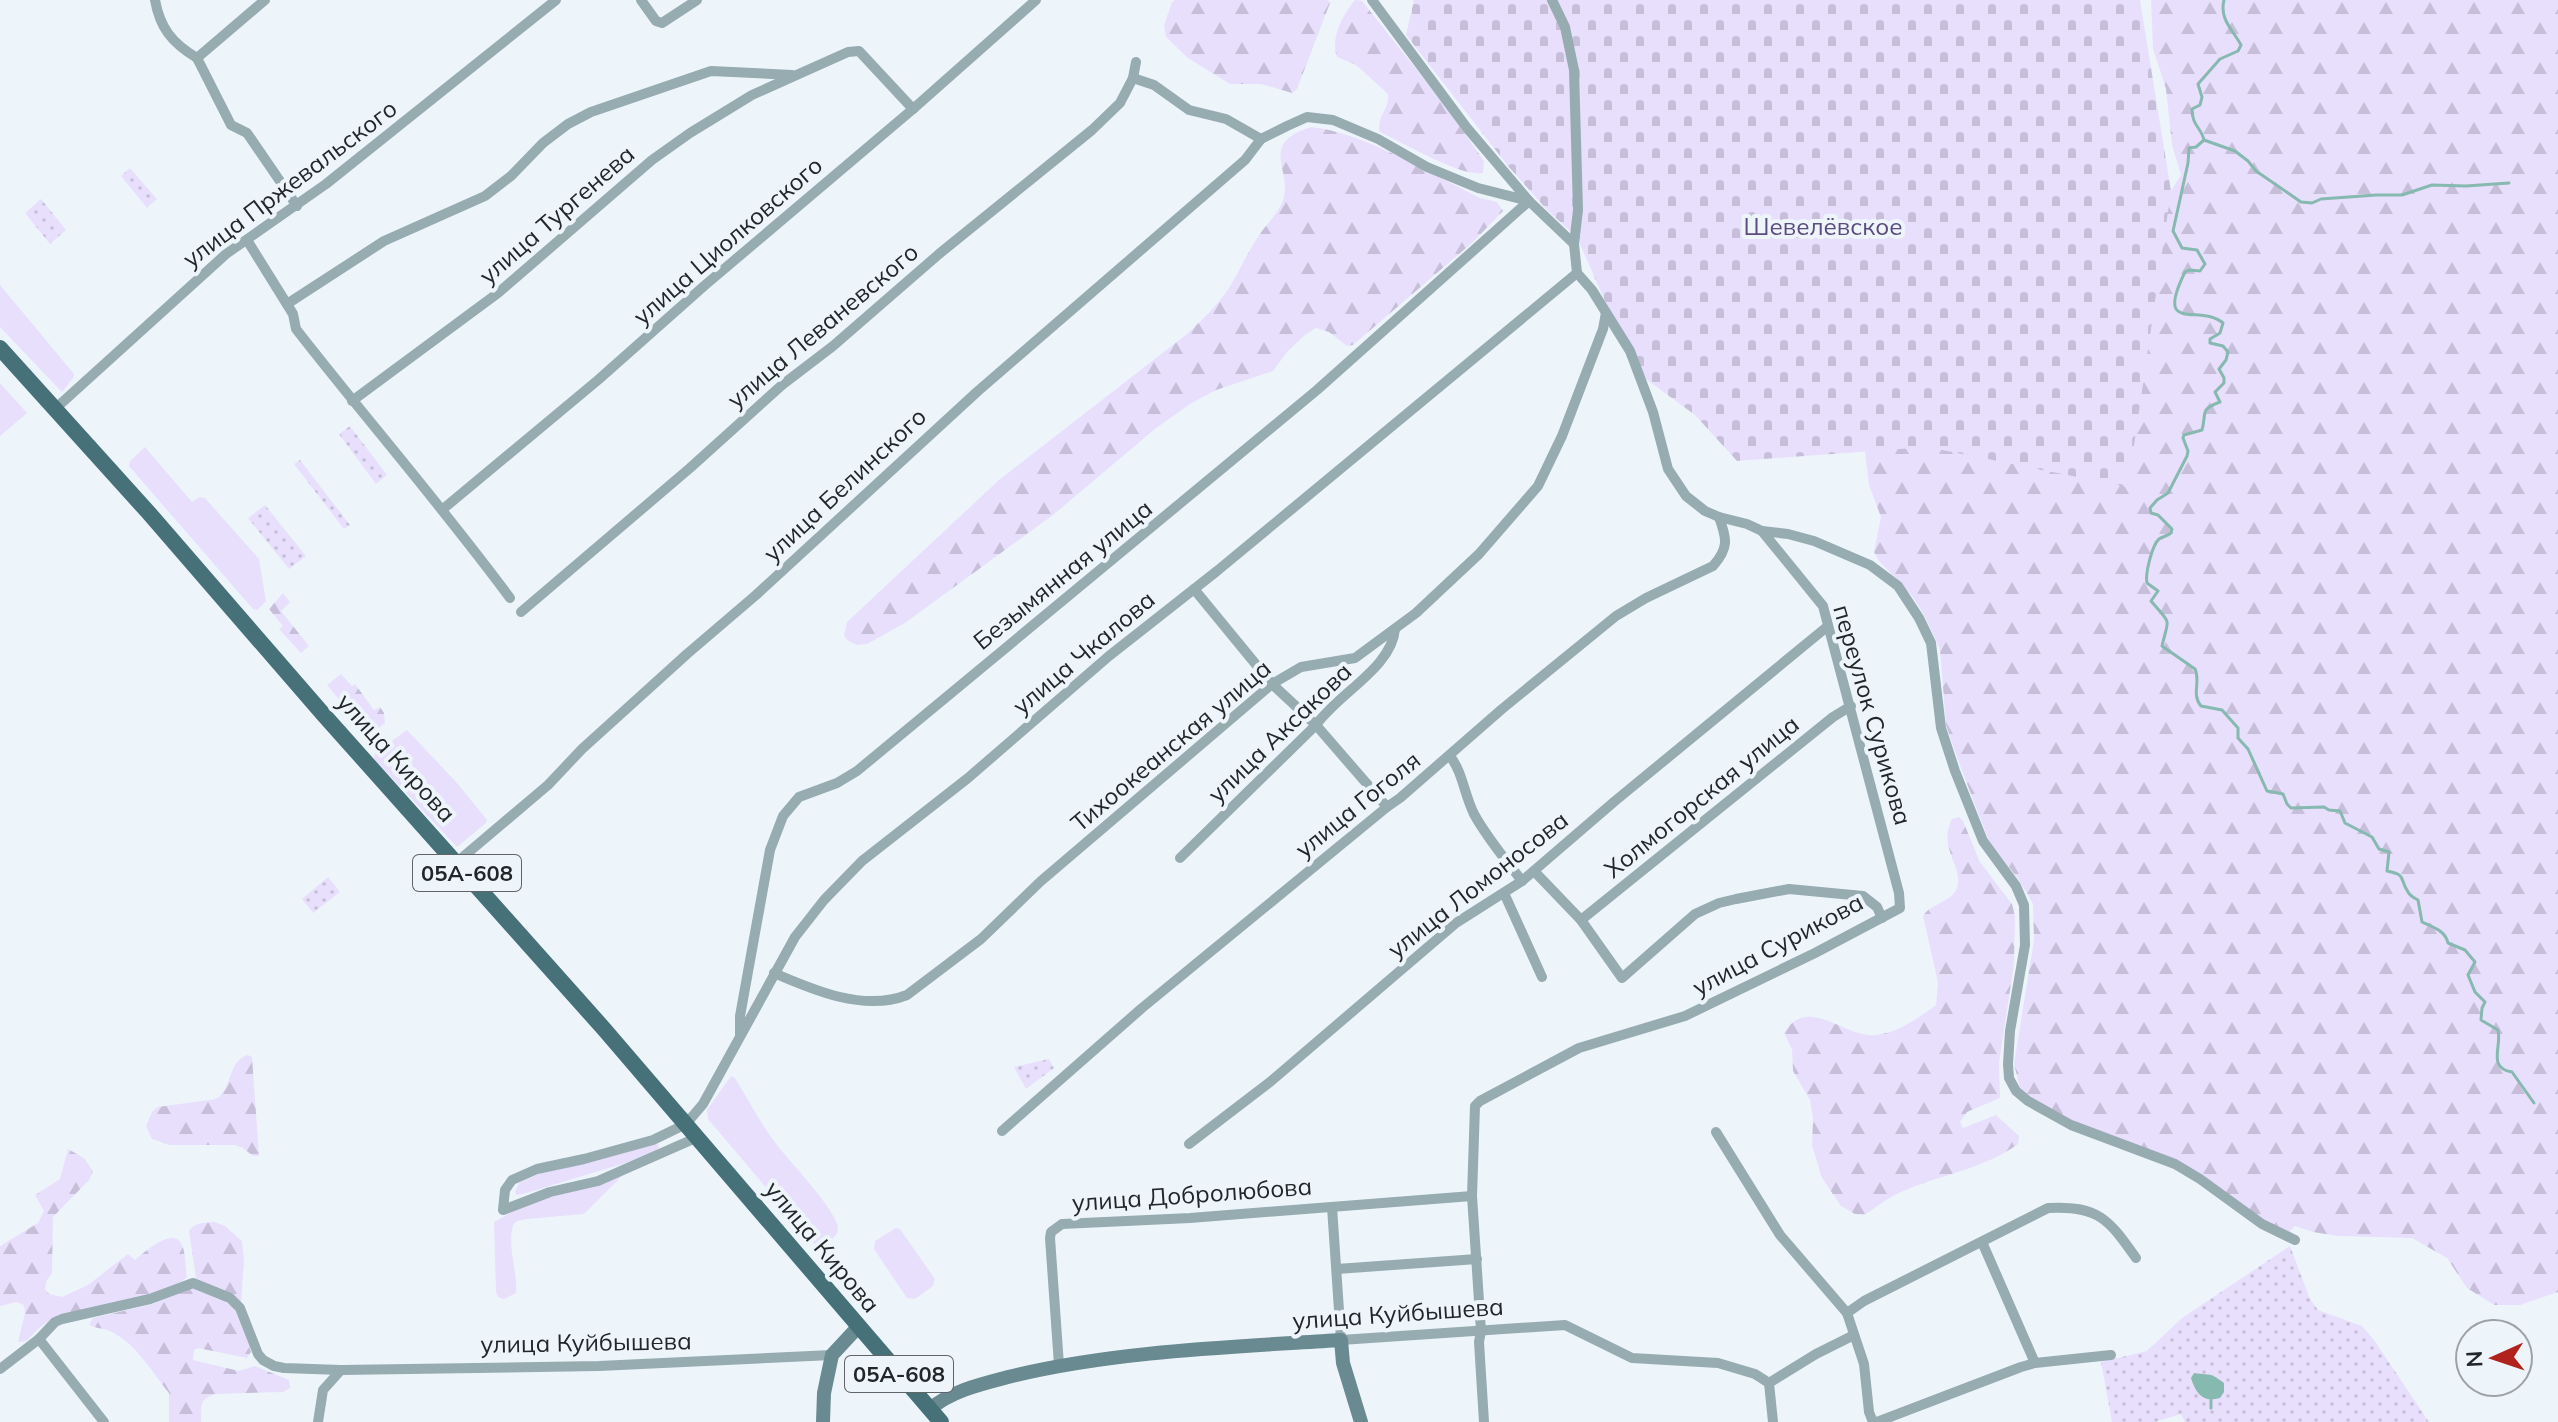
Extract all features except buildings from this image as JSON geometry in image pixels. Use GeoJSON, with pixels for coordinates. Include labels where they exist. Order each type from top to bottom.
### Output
{"type":"FeatureCollection","features":[{"type":"Feature","properties":{"kind":"main road","name":"улица Кирова"},"geometry":{"type":"LineString","coordinates":[[0,348],[698,1137],[935,1415]]}},
{"type":"Feature","properties":{"kind":"main road"},"geometry":{"type":"LineString","coordinates":[[823,1422],[824,1393],[832,1355],[858,1327]]}},
{"type":"Feature","properties":{"kind":"main road"},"geometry":{"type":"LineString","coordinates":[[1341,1340],[1343,1363],[1361,1422]]}},
{"type":"Feature","properties":{"kind":"main road","name":"улица Куйбышева"},"geometry":{"type":"LineString","coordinates":[[935,1415],[942,1399],[1059,1365],[1341,1340]]}},
{"type":"Feature","properties":{"kind":"street"},"geometry":{"type":"LineString","coordinates":[[155,0],[159,19],[168,37],[197,58],[231,125],[247,133],[297,206]]}},
{"type":"Feature","properties":{"kind":"street"},"geometry":{"type":"LineString","coordinates":[[197,58],[265,0]]}},
{"type":"Feature","properties":{"kind":"street","name":"улица Пржевальского"},"geometry":{"type":"LineString","coordinates":[[56,408],[206,270],[297,206],[556,0]]}},
{"type":"Feature","properties":{"kind":"street"},"geometry":{"type":"LineString","coordinates":[[641,0],[656,21],[662,23],[697,0]]}},
{"type":"Feature","properties":{"kind":"street","name":"улица Циолковского"},"geometry":{"type":"LineString","coordinates":[[443,509],[598,380],[1036,0]]}},
{"type":"Feature","properties":{"kind":"street"},"geometry":{"type":"LineString","coordinates":[[1372,0],[1467,128],[1529,201],[1574,244]]}},
{"type":"Feature","properties":{"kind":"street"},"geometry":{"type":"LineString","coordinates":[[1552,0],[1565,27],[1574,70],[1578,210],[1574,244],[1577,273],[1620,332],[1639,372],[1673,479],[1694,503],[1719,517],[1762,531],[1814,541],[1870,565],[1898,586],[1931,643],[1941,728],[1955,771],[1983,841],[2016,886],[2024,905],[2025,945],[2010,1031],[2008,1064],[2009,1078],[2016,1091],[2028,1101],[2081,1130],[2175,1164],[2262,1224],[2295,1240]]}},
{"type":"Feature","properties":{"kind":"street","name":"улица Тургенева"},"geometry":{"type":"LineString","coordinates":[[352,401],[498,293],[652,160],[728,108],[848,52],[859,51],[913,109]]}},
{"type":"Feature","properties":{"kind":"street","name":"улица Леваневского"},"geometry":{"type":"LineString","coordinates":[[521,612],[782,385],[1092,130],[1120,103],[1133,78],[1136,62]]}},
{"type":"Feature","properties":{"kind":"street"},"geometry":{"type":"LineString","coordinates":[[287,304],[384,241],[485,196],[556,133],[591,112],[711,71],[798,75]]}},
{"type":"Feature","properties":{"kind":"street"},"geometry":{"type":"LineString","coordinates":[[1133,78],[1154,85],[1189,110],[1226,119],[1261,139],[1307,117],[1333,120],[1378,139],[1427,167],[1478,188],[1529,201]]}},
{"type":"Feature","properties":{"kind":"street","name":"улица Белинского"},"geometry":{"type":"LineString","coordinates":[[457,862],[548,785],[582,749],[756,595],[978,391],[1245,160],[1261,139]]}},
{"type":"Feature","properties":{"kind":"street","name":"Безымянная улица"},"geometry":{"type":"LineString","coordinates":[[740,1037],[740,1016],[770,850],[783,816],[794,802],[857,771],[1317,390],[1529,201]]}},
{"type":"Feature","properties":{"kind":"street"},"geometry":{"type":"LineString","coordinates":[[247,240],[293,314],[296,329],[443,509],[510,598]]}},
{"type":"Feature","properties":{"kind":"street","name":"улица Чкалова"},"geometry":{"type":"LineString","coordinates":[[686,1124],[703,1104],[774,973],[809,917],[862,861],[968,778],[1109,656],[1577,273]]}},
{"type":"Feature","properties":{"kind":"street","name":"Тихоокеанская улица"},"geometry":{"type":"LineString","coordinates":[[774,973],[806,987],[844,996],[884,1002],[907,995],[981,939],[1041,881],[1272,684],[1301,667],[1355,658],[1395,629],[1479,554],[1538,486],[1562,436],[1603,329],[1606,313]]}},
{"type":"Feature","properties":{"kind":"street","name":"улица Гоголя"},"geometry":{"type":"LineString","coordinates":[[1002,1131],[1142,1008],[1400,798],[1616,616],[1713,566],[1725,547],[1719,517]]}},
{"type":"Feature","properties":{"kind":"street","name":"переулок Сурикова"},"geometry":{"type":"LineString","coordinates":[[1762,531],[1823,606],[1899,893],[1900,908],[1882,918]]}},
{"type":"Feature","properties":{"kind":"street"},"geometry":{"type":"LineString","coordinates":[[1194,589],[1272,684],[1316,725],[1387,807]]}},
{"type":"Feature","properties":{"kind":"street","name":"улица Ломоносова"},"geometry":{"type":"LineString","coordinates":[[1189,1144],[1270,1082],[1456,923],[1522,881],[1828,626]]}},
{"type":"Feature","properties":{"kind":"street","name":"улица Аксакова"},"geometry":{"type":"LineString","coordinates":[[1180,858],[1316,725],[1325,711],[1375,669],[1390,650],[1395,629]]}},
{"type":"Feature","properties":{"kind":"street","name":"Холмогорская улица"},"geometry":{"type":"LineString","coordinates":[[1581,920],[1833,717],[1851,706]]}},
{"type":"Feature","properties":{"kind":"street"},"geometry":{"type":"LineString","coordinates":[[1450,756],[1461,773],[1476,818],[1522,881]]}},
{"type":"Feature","properties":{"kind":"street"},"geometry":{"type":"LineString","coordinates":[[1534,871],[1581,920]]}},
{"type":"Feature","properties":{"kind":"street","name":"улица Сурикова"},"geometry":{"type":"LineString","coordinates":[[1472,1196],[1473,1113],[1480,1101],[1573,1050],[1685,1016],[1882,918],[1877,907],[1863,896],[1789,889],[1736,899],[1695,914],[1622,978],[1581,920]]}},
{"type":"Feature","properties":{"kind":"street"},"geometry":{"type":"LineString","coordinates":[[1504,893],[1542,977]]}},
{"type":"Feature","properties":{"kind":"street"},"geometry":{"type":"LineString","coordinates":[[686,1124],[653,1140],[537,1169],[512,1180],[505,1190],[503,1210],[550,1192],[598,1181],[698,1137]]}},
{"type":"Feature","properties":{"kind":"street"},"geometry":{"type":"LineString","coordinates":[[1716,1132],[1780,1235],[1847,1313],[1864,1364],[1869,1412],[1875,1422],[2035,1363],[2111,1355]]}},
{"type":"Feature","properties":{"kind":"street"},"geometry":{"type":"LineString","coordinates":[[1472,1196],[1484,1422]]}},
{"type":"Feature","properties":{"kind":"street","name":"улица Добролюбова"},"geometry":{"type":"LineString","coordinates":[[1059,1365],[1050,1247],[1051,1232],[1056,1227],[1072,1223],[1190,1218],[1472,1196]]}},
{"type":"Feature","properties":{"kind":"street"},"geometry":{"type":"LineString","coordinates":[[1332,1207],[1341,1340]]}},
{"type":"Feature","properties":{"kind":"street"},"geometry":{"type":"LineString","coordinates":[[1847,1313],[1864,1301],[2048,1208],[2094,1212],[2117,1232],[2136,1258]]}},
{"type":"Feature","properties":{"kind":"street"},"geometry":{"type":"LineString","coordinates":[[1982,1242],[2035,1363]]}},
{"type":"Feature","properties":{"kind":"street"},"geometry":{"type":"LineString","coordinates":[[1337,1269],[1477,1259]]}},
{"type":"Feature","properties":{"kind":"street","name":"улица Куйбышева"},"geometry":{"type":"LineString","coordinates":[[39,1339],[62,1319],[150,1299],[193,1283],[230,1298],[240,1308],[258,1354],[263,1360],[284,1368],[341,1370],[689,1363],[832,1355]]}},
{"type":"Feature","properties":{"kind":"street","name":"улица Куйбышева"},"geometry":{"type":"LineString","coordinates":[[1341,1340],[1565,1325],[1632,1358],[1718,1363],[1755,1374],[1769,1383]]}},
{"type":"Feature","properties":{"kind":"street"},"geometry":{"type":"LineString","coordinates":[[1773,1422],[1769,1383],[1854,1335]]}},
{"type":"Feature","properties":{"kind":"street"},"geometry":{"type":"LineString","coordinates":[[0,1369],[39,1339],[104,1422]]}},
{"type":"Feature","properties":{"kind":"street"},"geometry":{"type":"LineString","coordinates":[[318,1422],[323,1390],[341,1370]]}},
{"type":"Feature","properties":{"kind":"green space"},"geometry":{"type":"Polygon","coordinates":[[[1175,0],[1328,0],[1330,3],[1297,89],[1292,93],[1261,84],[1230,84],[1188,58],[1166,37],[1164,25],[1175,0]]]}},
{"type":"Feature","properties":{"kind":"green space"},"geometry":{"type":"Polygon","coordinates":[[[1355,0],[1362,1],[1444,104],[1484,161],[1483,173],[1447,165],[1380,132],[1388,94],[1356,65],[1337,57],[1335,49],[1339,27],[1355,0]]]}},
{"type":"Feature","properties":{"kind":"green space","name":"Шевелёвское"},"geometry":{"type":"Polygon","coordinates":[[[1414,0],[2140,0],[2171,191],[2128,487],[1927,447],[1737,461],[1695,415],[1643,377],[1577,237],[1548,211],[1508,166],[1406,35],[1414,0]]]}},
{"type":"Feature","properties":{"kind":"green space"},"geometry":{"type":"Polygon","coordinates":[[[2151,0],[2558,0],[2558,1292],[2520,1305],[2494,1305],[2467,1288],[2447,1258],[2412,1238],[2338,1236],[2295,1226],[2287,1234],[2264,1221],[2204,1176],[2093,1131],[2030,1098],[2020,1088],[2014,1064],[2034,940],[2033,904],[1989,841],[1961,768],[1946,725],[1940,649],[1912,596],[1874,552],[1881,517],[1869,485],[1865,452],[1911,421],[2171,191],[2181,175],[2172,145],[2166,89],[2153,49],[2151,0]]]}},
{"type":"Feature","properties":{"kind":"green space"},"geometry":{"type":"Polygon","coordinates":[[[1311,127],[1375,146],[1480,198],[1497,202],[1503,211],[1473,242],[1353,345],[1347,346],[1329,332],[1316,328],[1287,352],[1273,371],[1216,390],[1155,429],[1053,515],[905,623],[867,644],[857,645],[847,640],[844,635],[847,622],[999,480],[1187,334],[1215,306],[1282,203],[1285,191],[1281,150],[1285,142],[1294,134],[1311,127]]]}},
{"type":"Feature","properties":{"kind":"green space"},"geometry":{"type":"Polygon","coordinates":[[[130,168],[157,199],[147,208],[121,176],[130,168]]]}},
{"type":"Feature","properties":{"kind":"green space"},"geometry":{"type":"Polygon","coordinates":[[[41,199],[66,230],[50,244],[25,213],[41,199]]]}},
{"type":"Feature","properties":{"kind":"green space"},"geometry":{"type":"Polygon","coordinates":[[[0,285],[74,374],[62,392],[0,327],[0,285]]]}},
{"type":"Feature","properties":{"kind":"green space"},"geometry":{"type":"Polygon","coordinates":[[[0,383],[27,413],[0,436],[0,383]]]}},
{"type":"Feature","properties":{"kind":"green space"},"geometry":{"type":"Polygon","coordinates":[[[350,426],[387,475],[376,484],[339,434],[350,426]]]}},
{"type":"Feature","properties":{"kind":"green space"},"geometry":{"type":"Polygon","coordinates":[[[145,447],[192,502],[200,497],[205,498],[259,559],[266,601],[257,610],[129,466],[130,461],[145,447]]]}},
{"type":"Feature","properties":{"kind":"green space"},"geometry":{"type":"Polygon","coordinates":[[[300,460],[350,525],[344,529],[294,464],[300,460]]]}},
{"type":"Feature","properties":{"kind":"green space"},"geometry":{"type":"Polygon","coordinates":[[[265,505],[306,556],[289,569],[248,518],[265,505]]]}},
{"type":"Feature","properties":{"kind":"green space"},"geometry":{"type":"Polygon","coordinates":[[[283,593],[290,602],[281,611],[309,646],[301,653],[279,629],[283,626],[269,609],[283,593]]]}},
{"type":"Feature","properties":{"kind":"green space"},"geometry":{"type":"Polygon","coordinates":[[[341,674],[352,686],[355,684],[374,710],[380,707],[384,713],[385,723],[369,735],[327,685],[341,674]]]}},
{"type":"Feature","properties":{"kind":"green space"},"geometry":{"type":"Polygon","coordinates":[[[407,730],[487,820],[457,847],[374,759],[375,753],[407,730]]]}},
{"type":"Feature","properties":{"kind":"green space"},"geometry":{"type":"Polygon","coordinates":[[[1959,817],[1980,862],[2012,904],[2015,916],[2014,964],[1999,1063],[2000,1098],[1967,1112],[1960,1122],[1963,1128],[1996,1115],[2019,1136],[2018,1144],[1991,1160],[1896,1194],[1864,1215],[1855,1214],[1841,1206],[1822,1178],[1812,1146],[1810,1100],[1793,1071],[1792,1049],[1784,1033],[1802,1018],[1813,1017],[1857,1033],[1877,1035],[1904,1026],[1936,1005],[1938,982],[1923,916],[1950,897],[1957,888],[1957,872],[1947,839],[1952,819],[1959,817]]]}},
{"type":"Feature","properties":{"kind":"green space"},"geometry":{"type":"Polygon","coordinates":[[[328,877],[340,892],[313,913],[302,899],[328,877]]]}},
{"type":"Feature","properties":{"kind":"green space"},"geometry":{"type":"Polygon","coordinates":[[[248,1055],[252,1057],[259,1156],[253,1156],[235,1145],[170,1145],[152,1139],[146,1126],[152,1112],[158,1107],[216,1099],[225,1089],[237,1063],[248,1055]]]}},
{"type":"Feature","properties":{"kind":"green space"},"geometry":{"type":"Polygon","coordinates":[[[1049,1059],[1054,1068],[1026,1089],[1014,1067],[1049,1059]]]}},
{"type":"Feature","properties":{"kind":"green space"},"geometry":{"type":"Polygon","coordinates":[[[731,1076],[774,1141],[833,1215],[838,1229],[831,1240],[814,1244],[708,1119],[707,1110],[731,1076]]]}},
{"type":"Feature","properties":{"kind":"green space"},"geometry":{"type":"Polygon","coordinates":[[[658,1144],[659,1148],[645,1157],[516,1195],[519,1183],[541,1173],[658,1144]]]}},
{"type":"Feature","properties":{"kind":"green space"},"geometry":{"type":"Polygon","coordinates":[[[68,1149],[84,1158],[93,1171],[89,1180],[53,1217],[52,1273],[45,1289],[49,1294],[62,1297],[88,1285],[128,1254],[135,1260],[158,1243],[171,1238],[177,1239],[183,1246],[187,1277],[145,1296],[51,1320],[26,1341],[18,1342],[24,1305],[16,1302],[0,1306],[0,1246],[38,1223],[44,1211],[35,1195],[60,1179],[68,1149]]]}},
{"type":"Feature","properties":{"kind":"green space"},"geometry":{"type":"Polygon","coordinates":[[[622,1176],[584,1214],[517,1221],[511,1234],[516,1293],[504,1299],[498,1297],[494,1222],[531,1201],[622,1176]]]}},
{"type":"Feature","properties":{"kind":"green space"},"geometry":{"type":"Polygon","coordinates":[[[215,1222],[225,1226],[242,1241],[241,1304],[196,1278],[189,1231],[197,1224],[215,1222]]]}},
{"type":"Feature","properties":{"kind":"green space"},"geometry":{"type":"Polygon","coordinates":[[[896,1228],[900,1229],[935,1279],[933,1286],[915,1299],[907,1298],[874,1249],[875,1241],[896,1228]]]}},
{"type":"Feature","properties":{"kind":"green space"},"geometry":{"type":"Polygon","coordinates":[[[2290,1246],[2310,1299],[2318,1310],[2362,1326],[2429,1422],[2185,1422],[2181,1414],[2155,1422],[2112,1422],[2101,1362],[2147,1351],[2182,1318],[2290,1246]]]}},
{"type":"Feature","properties":{"kind":"green space"},"geometry":{"type":"Polygon","coordinates":[[[192,1287],[234,1308],[243,1324],[251,1352],[247,1358],[198,1348],[194,1350],[193,1360],[239,1371],[255,1366],[289,1380],[290,1388],[283,1392],[216,1394],[204,1401],[201,1422],[169,1422],[169,1393],[142,1357],[117,1335],[89,1325],[93,1318],[153,1304],[192,1287]]]}},
{"type":"Feature","properties":{"kind":"shaded area"},"geometry":{"type":"Polygon","coordinates":[[[2194,1373],[2211,1375],[2224,1383],[2220,1398],[2201,1396],[2191,1378],[2194,1373]]]}},
{"type":"Feature","properties":{"kind":"waterway"},"geometry":{"type":"LineString","coordinates":[[2224,0],[2225,19],[2241,45],[2238,51],[2220,59],[2198,84],[2202,97],[2200,105],[2192,109],[2192,115],[2204,140],[2196,147],[2189,148],[2173,231],[2182,248],[2197,250],[2205,264],[2200,271],[2185,272],[2177,291],[2177,311],[2203,315],[2223,323],[2220,333],[2210,339],[2210,343],[2223,346],[2228,352],[2219,369],[2224,383],[2215,392],[2220,402],[2206,410],[2202,430],[2184,435],[2187,456],[2168,493],[2150,508],[2151,513],[2158,515],[2172,529],[2171,533],[2156,542],[2147,573],[2147,583],[2158,591],[2151,601],[2167,622],[2162,646],[2195,669],[2197,697],[2201,706],[2222,710],[2238,728],[2238,738],[2248,749],[2267,791],[2283,794],[2291,808],[2324,807],[2340,811],[2345,823],[2372,837],[2379,849],[2389,852],[2387,871],[2400,876],[2409,893],[2418,900],[2422,922],[2441,932],[2448,943],[2465,950],[2475,962],[2468,975],[2475,992],[2485,1002],[2481,1020],[2498,1030],[2497,1056],[2500,1066],[2512,1072],[2534,1103]]}},
{"type":"Feature","properties":{"kind":"waterway"},"geometry":{"type":"LineString","coordinates":[[2204,140],[2235,151],[2256,171],[2301,202],[2402,195],[2432,185],[2509,183]]}},
{"type":"Feature","properties":{"kind":"waterway"},"geometry":{"type":"LineString","coordinates":[[2211,1400],[2211,1408]]}}]}
